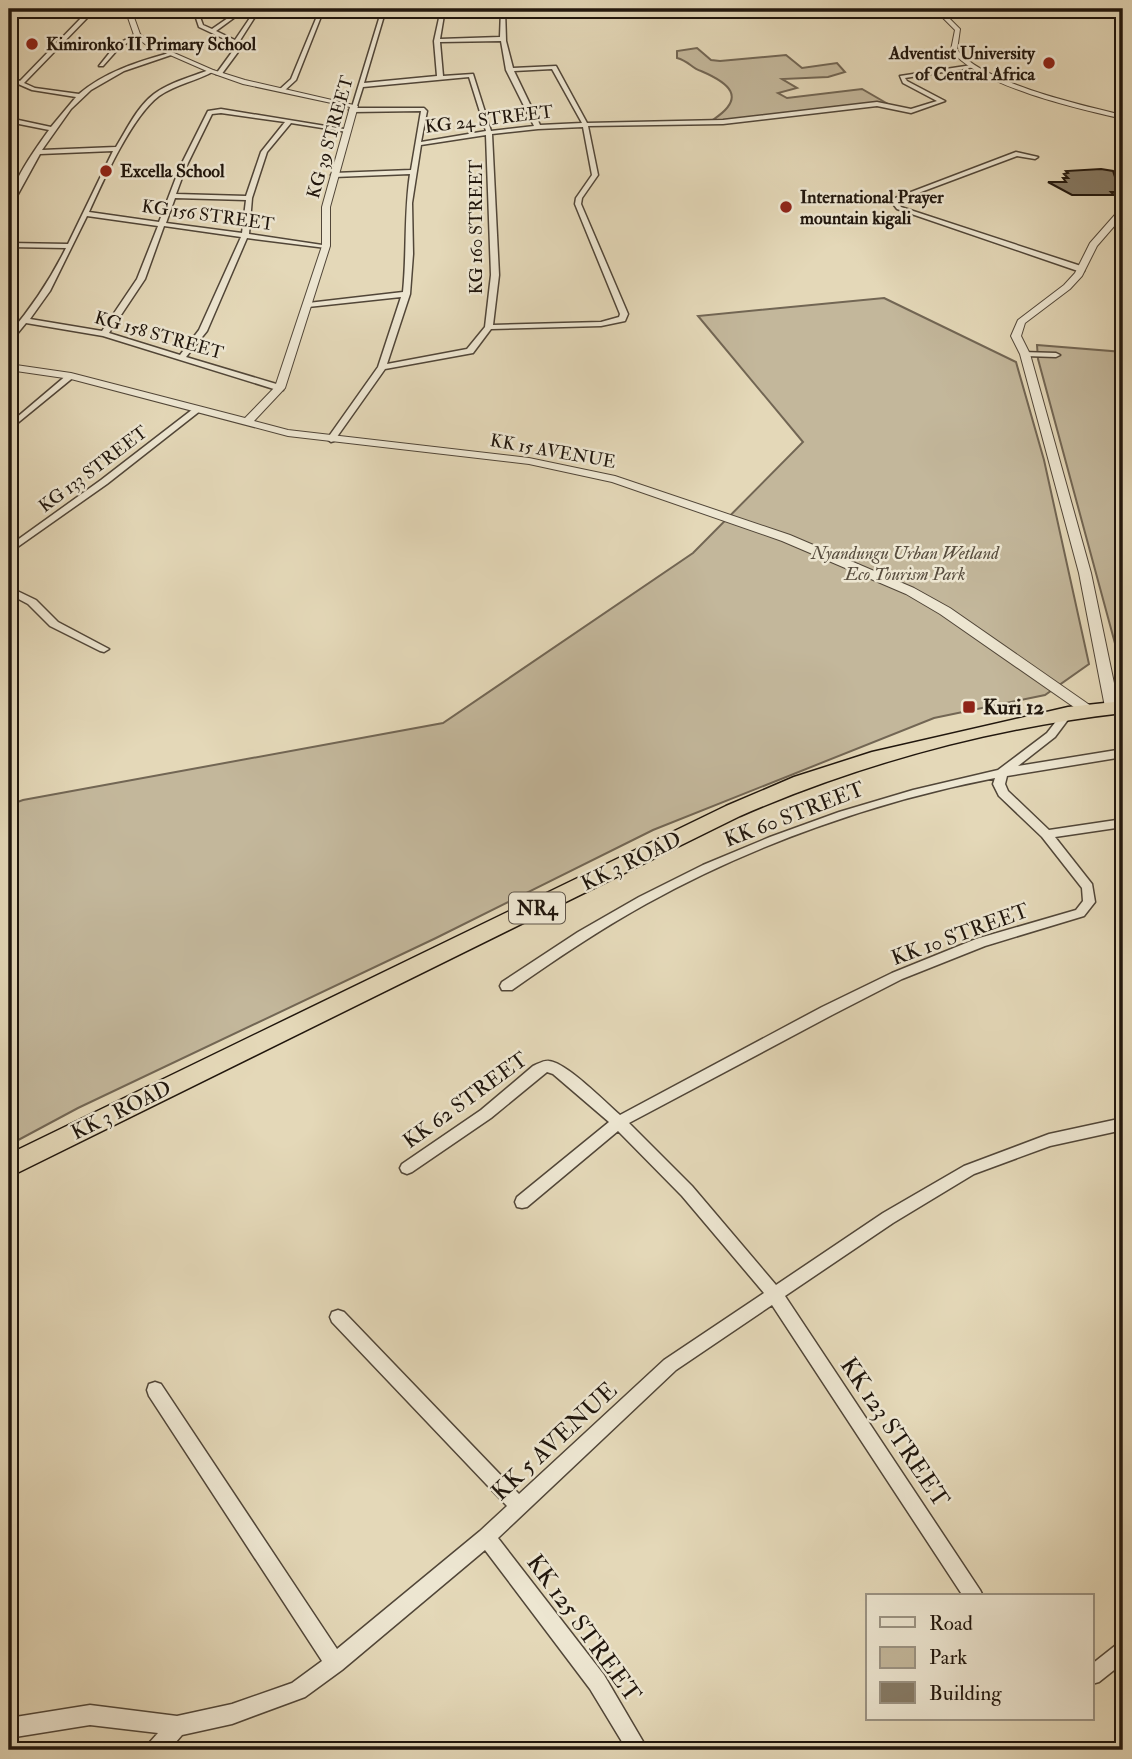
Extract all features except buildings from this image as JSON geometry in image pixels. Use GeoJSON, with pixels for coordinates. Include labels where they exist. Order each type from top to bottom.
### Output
{"type":"FeatureCollection","features":[{"type":"Feature","properties":{"kind":"highway","name":"NR4"},"geometry":{"type":"LineString","coordinates":[[1077,711],[1118,707]]}},
{"type":"Feature","properties":{"kind":"highway","name":"KK 3 ROAD"},"geometry":{"type":"LineString","coordinates":[[9,1166],[733,811],[790,787],[873,758],[1077,711]]}},
{"type":"Feature","properties":{"kind":"street"},"geometry":{"type":"LineString","coordinates":[[52,9],[87,14],[129,12],[137,35],[171,54],[215,73],[353,108],[422,109],[424,111],[418,144]]}},
{"type":"Feature","properties":{"kind":"street"},"geometry":{"type":"LineString","coordinates":[[21,83],[93,9]]}},
{"type":"Feature","properties":{"kind":"street"},"geometry":{"type":"LineString","coordinates":[[195,9],[198,23],[236,43]]}},
{"type":"Feature","properties":{"kind":"street"},"geometry":{"type":"LineString","coordinates":[[212,32],[244,9]]}},
{"type":"Feature","properties":{"kind":"street"},"geometry":{"type":"LineString","coordinates":[[9,338],[27,321],[70,246],[100,178],[145,106],[157,95],[215,73],[235,52],[236,43],[258,9]]}},
{"type":"Feature","properties":{"kind":"street"},"geometry":{"type":"LineString","coordinates":[[282,90],[293,80],[322,9]]}},
{"type":"Feature","properties":{"kind":"street","name":"KG 39 STREET"},"geometry":{"type":"LineString","coordinates":[[246,423],[280,388],[308,305],[326,246],[326,207],[334,175],[384,9]]}},
{"type":"Feature","properties":{"kind":"street"},"geometry":{"type":"LineString","coordinates":[[361,85],[440,77],[437,41],[443,9]]}},
{"type":"Feature","properties":{"kind":"street"},"geometry":{"type":"LineString","coordinates":[[503,9],[500,39],[509,70],[538,127]]}},
{"type":"Feature","properties":{"kind":"street"},"geometry":{"type":"LineString","coordinates":[[937,9],[958,30],[953,47],[955,53],[972,66],[1050,98],[1123,117]]}},
{"type":"Feature","properties":{"kind":"street"},"geometry":{"type":"LineString","coordinates":[[101,65],[117,47],[137,35]]}},
{"type":"Feature","properties":{"kind":"street"},"geometry":{"type":"LineString","coordinates":[[437,41],[500,39]]}},
{"type":"Feature","properties":{"kind":"street"},"geometry":{"type":"LineString","coordinates":[[9,205],[37,152],[80,96],[115,74],[171,54]]}},
{"type":"Feature","properties":{"kind":"street","name":"KG 24 STREET"},"geometry":{"type":"LineString","coordinates":[[331,439],[382,367],[406,294],[412,172],[418,144],[538,127],[723,122],[877,104],[911,111],[942,102],[905,82],[902,77],[972,66]]}},
{"type":"Feature","properties":{"kind":"street"},"geometry":{"type":"LineString","coordinates":[[382,367],[470,351],[489,327],[601,324],[622,319],[624,314],[579,204],[579,198],[595,175],[585,124],[554,67],[509,70]]}},
{"type":"Feature","properties":{"kind":"street","name":"KG 160 STREET"},"geometry":{"type":"LineString","coordinates":[[440,77],[471,75],[489,132],[495,275],[489,327]]}},
{"type":"Feature","properties":{"kind":"street"},"geometry":{"type":"LineString","coordinates":[[9,78],[47,92],[80,96]]}},
{"type":"Feature","properties":{"kind":"street"},"geometry":{"type":"LineString","coordinates":[[104,334],[141,279],[193,143],[210,112],[220,111],[347,130]]}},
{"type":"Feature","properties":{"kind":"street"},"geometry":{"type":"LineString","coordinates":[[9,120],[55,129]]}},
{"type":"Feature","properties":{"kind":"street"},"geometry":{"type":"LineString","coordinates":[[182,357],[202,331],[245,235],[249,198],[264,152],[289,122]]}},
{"type":"Feature","properties":{"kind":"street"},"geometry":{"type":"LineString","coordinates":[[37,152],[116,149]]}},
{"type":"Feature","properties":{"kind":"street"},"geometry":{"type":"LineString","coordinates":[[1035,157],[1016,154],[893,200],[899,208],[1081,269]]}},
{"type":"Feature","properties":{"kind":"street"},"geometry":{"type":"LineString","coordinates":[[334,175],[412,172]]}},
{"type":"Feature","properties":{"kind":"street"},"geometry":{"type":"LineString","coordinates":[[173,196],[249,198]]}},
{"type":"Feature","properties":{"kind":"street"},"geometry":{"type":"LineString","coordinates":[[1118,707],[1025,354],[1016,336],[1021,321],[1067,287],[1081,269],[1093,245],[1123,211]]}},
{"type":"Feature","properties":{"kind":"street","name":"KG 156 STREET"},"geometry":{"type":"LineString","coordinates":[[86,214],[326,246]]}},
{"type":"Feature","properties":{"kind":"street"},"geometry":{"type":"LineString","coordinates":[[9,245],[70,246]]}},
{"type":"Feature","properties":{"kind":"street"},"geometry":{"type":"LineString","coordinates":[[308,305],[406,294]]}},
{"type":"Feature","properties":{"kind":"street","name":"KG 158 STREET"},"geometry":{"type":"LineString","coordinates":[[27,321],[104,334],[280,388]]}},
{"type":"Feature","properties":{"kind":"street"},"geometry":{"type":"LineString","coordinates":[[1025,354],[1056,355]]}},
{"type":"Feature","properties":{"kind":"street","name":"KK 15 AVENUE"},"geometry":{"type":"LineString","coordinates":[[9,367],[71,376],[196,411],[331,439],[530,461],[615,479],[848,563],[910,591],[945,611],[1077,711]]}},
{"type":"Feature","properties":{"kind":"street"},"geometry":{"type":"LineString","coordinates":[[9,428],[71,376]]}},
{"type":"Feature","properties":{"kind":"street","name":"KG 133 STREET"},"geometry":{"type":"LineString","coordinates":[[9,550],[196,411]]}},
{"type":"Feature","properties":{"kind":"street"},"geometry":{"type":"LineString","coordinates":[[9,590],[32,601],[54,624],[104,649]]}},
{"type":"Feature","properties":{"kind":"street"},"geometry":{"type":"LineString","coordinates":[[1002,773],[1051,736],[1077,711]]}},
{"type":"Feature","properties":{"kind":"street","name":"KK 60 STREET"},"geometry":{"type":"LineString","coordinates":[[507,986],[583,935],[659,893],[743,854],[870,806],[1002,773],[1123,753]]}},
{"type":"Feature","properties":{"kind":"street","name":"KK 10 STREET"},"geometry":{"type":"LineString","coordinates":[[522,1202],[619,1122],[897,976],[981,942],[1080,913],[1089,902],[1088,887],[1046,834],[1003,793],[999,784],[1002,773]]}},
{"type":"Feature","properties":{"kind":"street"},"geometry":{"type":"LineString","coordinates":[[1046,834],[1123,823]]}},
{"type":"Feature","properties":{"kind":"street","name":"KK 62 STREET"},"geometry":{"type":"LineString","coordinates":[[407,1168],[486,1114],[538,1070],[547,1066],[558,1070],[583,1091]]}},
{"type":"Feature","properties":{"kind":"street"},"geometry":{"type":"LineString","coordinates":[[583,1091],[619,1122],[687,1191],[775,1295]]}},
{"type":"Feature","properties":{"kind":"street","name":"KK 5 AVENUE"},"geometry":{"type":"LineString","coordinates":[[9,1728],[90,1715],[177,1726],[232,1714],[298,1690],[335,1663],[486,1537],[670,1365],[888,1218],[969,1170],[1049,1140],[1123,1124]]}},
{"type":"Feature","properties":{"kind":"street","name":"KK 123 STREET"},"geometry":{"type":"LineString","coordinates":[[775,1295],[973,1594]]}},
{"type":"Feature","properties":{"kind":"street"},"geometry":{"type":"LineString","coordinates":[[338,1317],[520,1507]]}},
{"type":"Feature","properties":{"kind":"street"},"geometry":{"type":"LineString","coordinates":[[155,1390],[335,1663]]}},
{"type":"Feature","properties":{"kind":"street","name":"KK 125 STREET"},"geometry":{"type":"LineString","coordinates":[[486,1537],[597,1682],[638,1750]]}},
{"type":"Feature","properties":{"kind":"street"},"geometry":{"type":"LineString","coordinates":[[1094,1674],[1123,1652]]}},
{"type":"Feature","properties":{"kind":"street"},"geometry":{"type":"LineString","coordinates":[[156,1750],[177,1726]]}},
{"type":"Feature","properties":{"kind":"green space"},"geometry":{"type":"Polygon","coordinates":[[[697,48],[711,60],[720,61],[786,55],[802,68],[837,63],[845,72],[828,77],[782,79],[797,88],[778,93],[787,98],[862,89],[888,104],[723,122],[714,119],[730,104],[730,91],[719,80],[677,58],[677,51],[697,48]]]}},
{"type":"Feature","properties":{"kind":"green space","name":"Nyandungu Urban Wetland Eco Tourism Park"},"geometry":{"type":"Polygon","coordinates":[[[884,298],[1016,362],[1044,460],[1089,664],[1045,695],[934,718],[653,830],[436,938],[78,1108],[9,1145],[9,805],[23,800],[443,723],[693,553],[803,442],[698,316],[884,298]]]}},
{"type":"Feature","properties":{"kind":"green space"},"geometry":{"type":"Polygon","coordinates":[[[1037,345],[1123,352],[1123,673],[1038,359],[1037,345]]]}},
{"type":"Feature","properties":{"kind":"place","name":"Kimironko II Primary School"},"geometry":{"type":"Point","coordinates":[32,44]}},
{"type":"Feature","properties":{"kind":"place","name":"Adventist University of Central Africa"},"geometry":{"type":"Point","coordinates":[1049,63]}},
{"type":"Feature","properties":{"kind":"place","name":"Excella School"},"geometry":{"type":"Point","coordinates":[106,171]}},
{"type":"Feature","properties":{"kind":"place","name":"International Prayer mountain kigali"},"geometry":{"type":"Point","coordinates":[786,207]}},
{"type":"Feature","properties":{"kind":"place","name":"Kuri 12"},"geometry":{"type":"Point","coordinates":[969,707]}}]}
